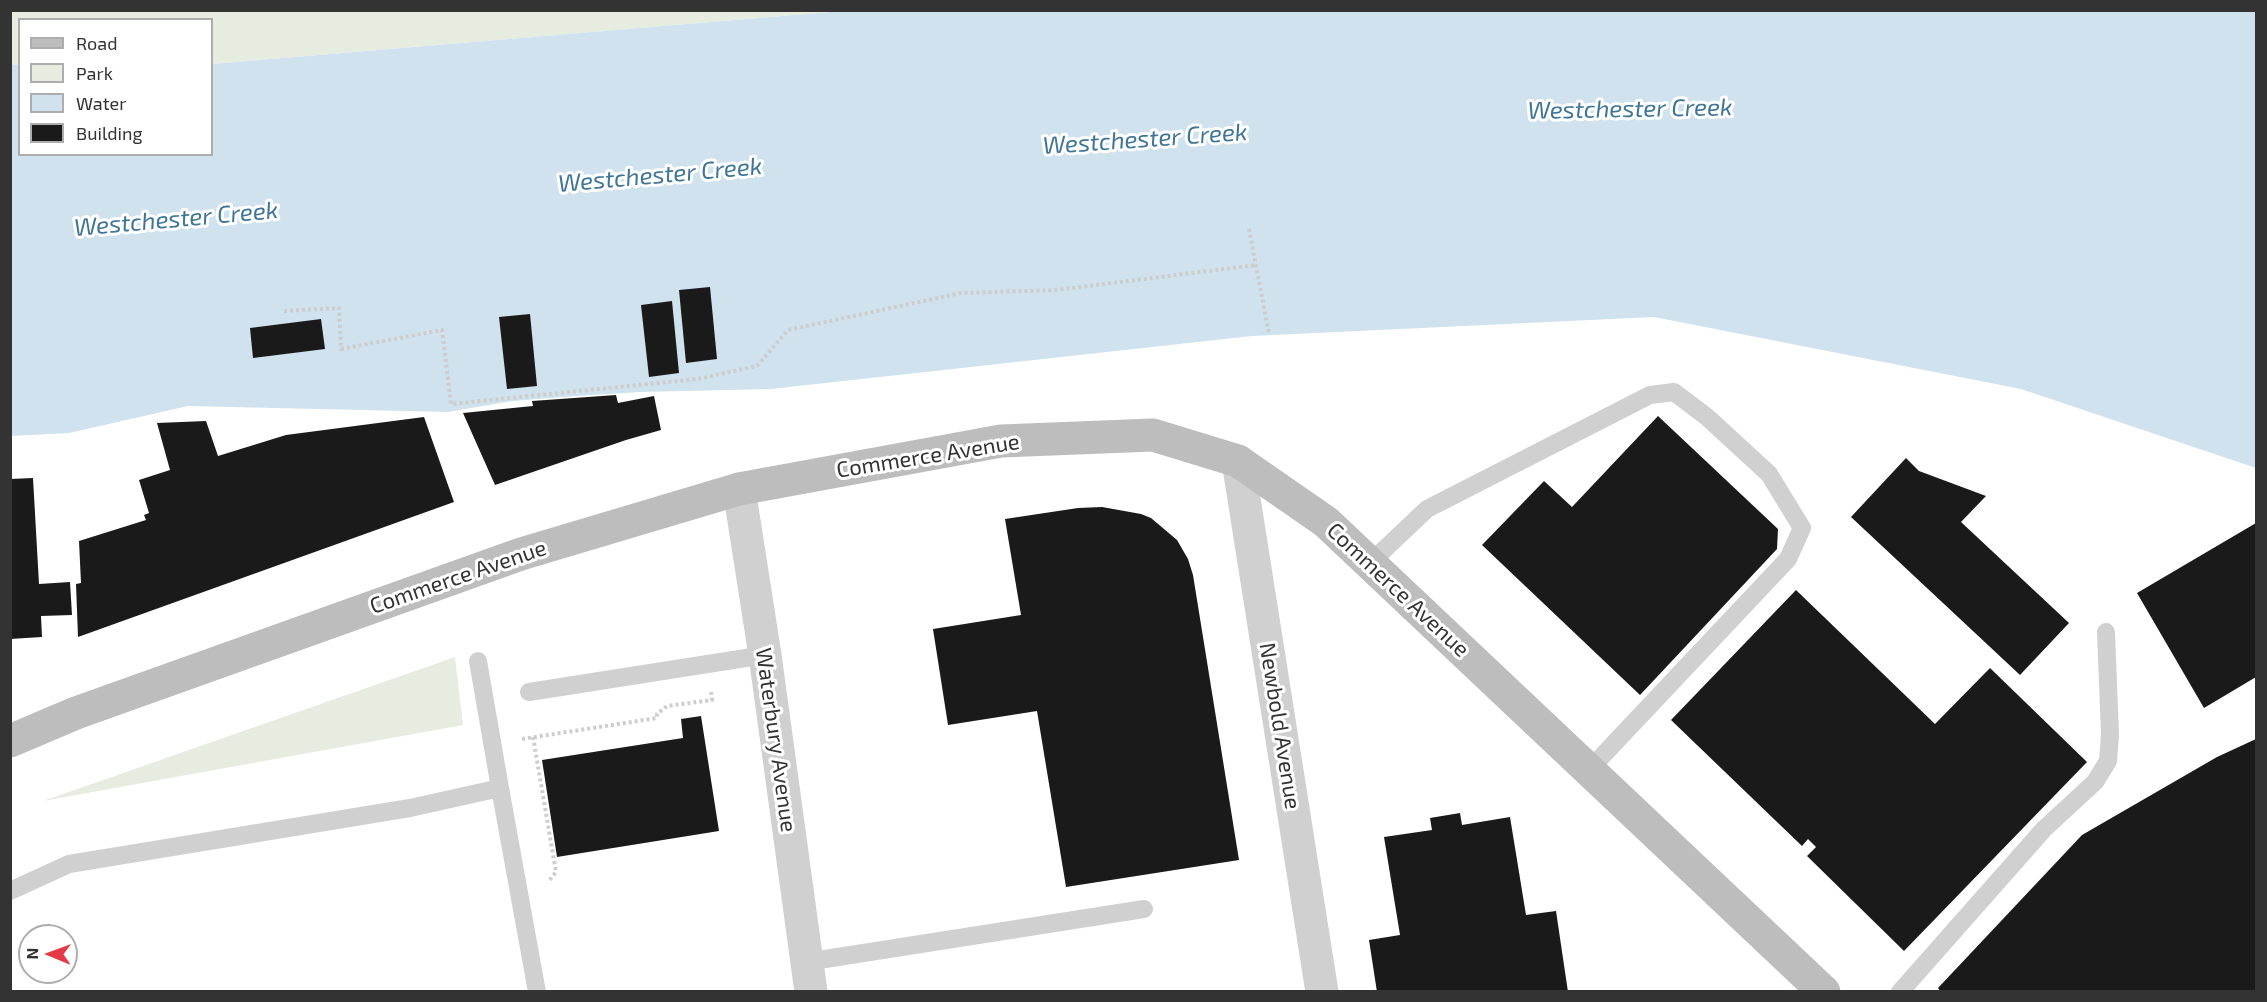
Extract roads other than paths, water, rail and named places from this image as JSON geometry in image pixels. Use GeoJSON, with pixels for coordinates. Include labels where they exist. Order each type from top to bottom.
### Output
{"type":"FeatureCollection","features":[{"type":"Feature","properties":{"kind":"main road","name":"Commerce Avenue"},"geometry":{"type":"LineString","coordinates":[[10,741],[76,713],[521,554],[739,489],[1001,441],[1153,435],[1238,461],[1326,522],[1817,988]]}},
{"type":"Feature","properties":{"kind":"street","name":"Newbold Avenue"},"geometry":{"type":"LineString","coordinates":[[1238,461],[1322,992]]}},
{"type":"Feature","properties":{"kind":"street","name":"Waterbury Avenue"},"geometry":{"type":"LineString","coordinates":[[739,489],[765,655],[808,977]]}},
{"type":"Feature","properties":{"kind":"lane"},"geometry":{"type":"LineString","coordinates":[[1370,563],[1427,509],[1650,395],[1674,392],[1707,417],[1769,474],[1803,528],[1788,559],[1589,770]]}},
{"type":"Feature","properties":{"kind":"lane"},"geometry":{"type":"LineString","coordinates":[[1900,992],[2044,829],[2095,782],[2108,761],[2110,735],[2106,632]]}},
{"type":"Feature","properties":{"kind":"lane"},"geometry":{"type":"LineString","coordinates":[[529,692],[765,655]]}},
{"type":"Feature","properties":{"kind":"lane"},"geometry":{"type":"LineString","coordinates":[[478,662],[537,992]]}},
{"type":"Feature","properties":{"kind":"lane"},"geometry":{"type":"LineString","coordinates":[[10,891],[69,864],[410,808],[500,788]]}},
{"type":"Feature","properties":{"kind":"lane"},"geometry":{"type":"LineString","coordinates":[[808,977],[1144,909]]}},
{"type":"Feature","properties":{"kind":"water","name":"Westchester Creek"},"geometry":{"type":"Polygon","coordinates":[[[842,11],[2256,11],[2256,468],[2021,389],[1654,317],[1252,336],[771,389],[577,396],[512,401],[448,412],[188,406],[69,433],[11,436],[10,64],[18,65],[18,156],[213,156],[213,64],[842,11]]]}}]}
